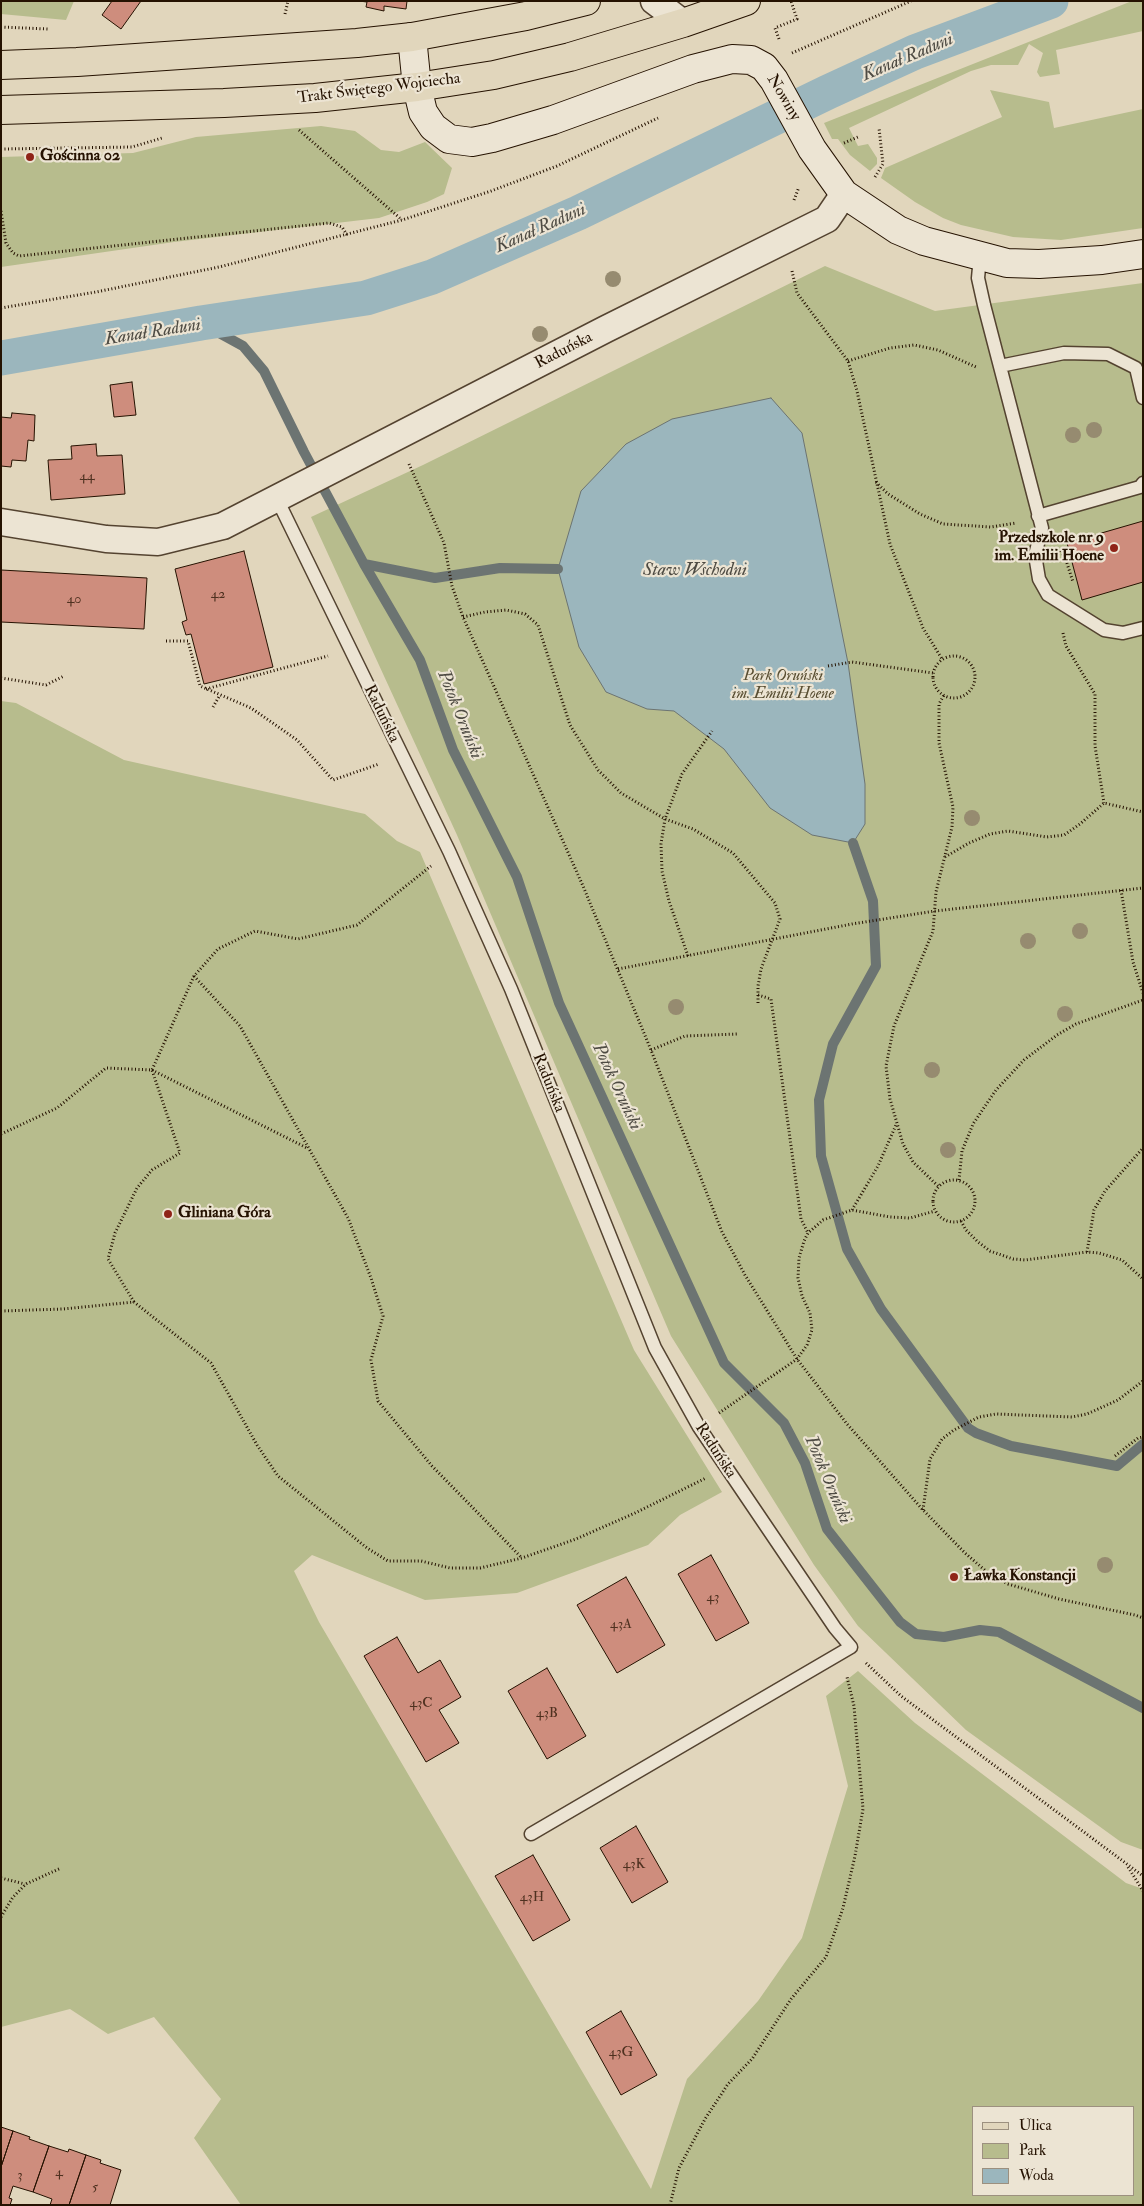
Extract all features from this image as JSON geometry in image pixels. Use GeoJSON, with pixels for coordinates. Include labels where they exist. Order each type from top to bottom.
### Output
{"type":"FeatureCollection","features":[{"type":"Feature","properties":{"kind":"main road"},"geometry":{"type":"LineString","coordinates":[[1,65],[77,62],[357,43],[412,37],[526,9],[586,1]]}},
{"type":"Feature","properties":{"kind":"main road","name":"Trakt Świętego Wojciecha"},"geometry":{"type":"LineString","coordinates":[[1,110],[224,104],[315,98],[417,88],[494,75],[570,57],[683,24],[746,1]]}},
{"type":"Feature","properties":{"kind":"street"},"geometry":{"type":"LineString","coordinates":[[654,1],[683,24]]}},
{"type":"Feature","properties":{"kind":"street","name":"Nowiny"},"geometry":{"type":"LineString","coordinates":[[412,37],[417,88],[423,112],[433,127],[449,139],[472,142],[492,138],[553,120],[693,69],[732,59],[751,60],[764,67],[779,68],[812,149],[844,194],[898,230],[924,241],[1007,263],[1039,264],[1102,260],[1143,254]]}},
{"type":"Feature","properties":{"kind":"street","name":"Raduńska"},"geometry":{"type":"LineString","coordinates":[[1,522],[106,539],[158,542],[223,526],[606,329],[827,219],[844,194]]}},
{"type":"Feature","properties":{"kind":"lane"},"geometry":{"type":"LineString","coordinates":[[980,257],[978,278],[1042,528],[1035,555],[1039,579],[1048,595],[1104,630],[1123,633],[1143,628]]}},
{"type":"Feature","properties":{"kind":"lane"},"geometry":{"type":"LineString","coordinates":[[1000,366],[1064,353],[1108,354],[1136,368],[1143,398]]}},
{"type":"Feature","properties":{"kind":"lane"},"geometry":{"type":"LineString","coordinates":[[1038,516],[1140,487],[1143,483]]}},
{"type":"Feature","properties":{"kind":"lane","name":"Raduńska"},"geometry":{"type":"LineString","coordinates":[[277,499],[449,851],[511,989],[655,1348],[699,1427],[835,1628],[851,1647]]}},
{"type":"Feature","properties":{"kind":"lane"},"geometry":{"type":"LineString","coordinates":[[531,1834],[851,1647]]}},
{"type":"Feature","properties":{"kind":"path"},"geometry":{"type":"LineString","coordinates":[[285,14],[288,1]]}},
{"type":"Feature","properties":{"kind":"path"},"geometry":{"type":"LineString","coordinates":[[777,33],[775,28],[797,19],[791,1]]}},
{"type":"Feature","properties":{"kind":"path"},"geometry":{"type":"LineString","coordinates":[[779,68],[911,1]]}},
{"type":"Feature","properties":{"kind":"path"},"geometry":{"type":"LineString","coordinates":[[1,308],[96,292],[219,267],[402,220],[490,191],[557,166],[662,116]]}},
{"type":"Feature","properties":{"kind":"path"},"geometry":{"type":"LineString","coordinates":[[293,125],[402,220]]}},
{"type":"Feature","properties":{"kind":"path"},"geometry":{"type":"LineString","coordinates":[[873,179],[883,164],[879,128]]}},
{"type":"Feature","properties":{"kind":"path"},"geometry":{"type":"LineString","coordinates":[[1,211],[6,243],[13,253],[19,256],[329,222],[342,227],[347,235]]}},
{"type":"Feature","properties":{"kind":"path"},"geometry":{"type":"LineString","coordinates":[[780,242],[790,265],[797,293],[848,361],[857,391],[875,482],[890,544],[923,628],[942,659]]}},
{"type":"Feature","properties":{"kind":"path"},"geometry":{"type":"LineString","coordinates":[[848,361],[890,348],[914,345],[938,350],[981,369],[1004,382]]}},
{"type":"Feature","properties":{"kind":"path"},"geometry":{"type":"LineString","coordinates":[[409,463],[444,543],[450,567],[452,586],[463,617],[583,886],[651,1050],[722,1232],[745,1275],[798,1358],[847,1424],[923,1510],[987,1572],[1008,1584],[1059,1599],[1143,1618]]}},
{"type":"Feature","properties":{"kind":"path"},"geometry":{"type":"LineString","coordinates":[[875,482],[888,494],[920,514],[942,524],[991,528],[1038,516]]}},
{"type":"Feature","properties":{"kind":"path"},"geometry":{"type":"LineString","coordinates":[[463,617],[506,610],[525,614],[538,625],[570,725],[598,770],[621,793],[664,819],[692,829],[733,853],[775,904],[780,919],[761,969],[758,1003]]}},
{"type":"Feature","properties":{"kind":"path"},"geometry":{"type":"LineString","coordinates":[[1073,610],[1066,622],[1062,635],[1066,646],[1095,694],[1095,746],[1104,803]]}},
{"type":"Feature","properties":{"kind":"path"},"geometry":{"type":"LineString","coordinates":[[166,641],[188,641],[200,686],[251,708],[297,740],[333,780],[358,772]]}},
{"type":"Feature","properties":{"kind":"path"},"geometry":{"type":"LineString","coordinates":[[952,656],[963,658],[972,666],[975,678],[974,684],[966,694],[955,698],[944,695],[935,686],[933,672],[942,659],[952,656]]}},
{"type":"Feature","properties":{"kind":"path"},"geometry":{"type":"LineString","coordinates":[[205,689],[318,660]]}},
{"type":"Feature","properties":{"kind":"path"},"geometry":{"type":"LineString","coordinates":[[828,666],[852,662],[933,672]]}},
{"type":"Feature","properties":{"kind":"path"},"geometry":{"type":"LineString","coordinates":[[1,678],[46,686],[64,676]]}},
{"type":"Feature","properties":{"kind":"path"},"geometry":{"type":"LineString","coordinates":[[213,707],[220,695]]}},
{"type":"Feature","properties":{"kind":"path"},"geometry":{"type":"LineString","coordinates":[[938,1186],[914,1162],[903,1144],[896,1125],[887,1085],[886,1066],[894,1026],[933,931],[936,892],[952,827],[953,807],[939,743],[939,704],[944,695]]}},
{"type":"Feature","properties":{"kind":"path"},"geometry":{"type":"LineString","coordinates":[[688,956],[669,901],[662,871],[661,844],[664,819],[682,774],[712,731]]}},
{"type":"Feature","properties":{"kind":"path"},"geometry":{"type":"LineString","coordinates":[[1104,803],[1143,812]]}},
{"type":"Feature","properties":{"kind":"path"},"geometry":{"type":"LineString","coordinates":[[945,857],[990,834],[1008,831],[1047,837],[1064,835],[1104,803]]}},
{"type":"Feature","properties":{"kind":"path"},"geometry":{"type":"LineString","coordinates":[[449,851],[357,924],[298,939],[255,930],[218,950],[194,976],[152,1070],[180,1153],[152,1170],[136,1188],[115,1233],[108,1259],[134,1302],[211,1363],[257,1445],[278,1476],[388,1561],[404,1563],[421,1561],[450,1568],[480,1568],[522,1558],[576,1539],[636,1513],[726,1468]]}},
{"type":"Feature","properties":{"kind":"path"},"geometry":{"type":"LineString","coordinates":[[618,969],[852,924],[935,911],[1143,888]]}},
{"type":"Feature","properties":{"kind":"path"},"geometry":{"type":"LineString","coordinates":[[1121,890],[1132,952],[1143,993]]}},
{"type":"Feature","properties":{"kind":"path"},"geometry":{"type":"LineString","coordinates":[[194,976],[240,1026],[348,1218],[383,1316],[371,1360],[378,1401],[432,1466],[522,1558]]}},
{"type":"Feature","properties":{"kind":"path"},"geometry":{"type":"LineString","coordinates":[[758,995],[771,998],[801,1219],[808,1233]]}},
{"type":"Feature","properties":{"kind":"path"},"geometry":{"type":"LineString","coordinates":[[959,1180],[962,1151],[973,1124],[996,1090],[1024,1060],[1056,1035],[1076,1024],[1143,1000]]}},
{"type":"Feature","properties":{"kind":"path"},"geometry":{"type":"LineString","coordinates":[[651,1050],[685,1036],[736,1034]]}},
{"type":"Feature","properties":{"kind":"path"},"geometry":{"type":"LineString","coordinates":[[1,1134],[57,1108],[106,1068],[152,1070],[307,1148]]}},
{"type":"Feature","properties":{"kind":"path"},"geometry":{"type":"LineString","coordinates":[[852,1210],[878,1166],[896,1125]]}},
{"type":"Feature","properties":{"kind":"path"},"geometry":{"type":"LineString","coordinates":[[1087,1252],[1094,1210],[1105,1192],[1143,1148]]}},
{"type":"Feature","properties":{"kind":"path"},"geometry":{"type":"LineString","coordinates":[[959,1180],[969,1186],[975,1197],[974,1209],[961,1221],[943,1220],[935,1211],[933,1198],[938,1186],[948,1181],[959,1180]]}},
{"type":"Feature","properties":{"kind":"path"},"geometry":{"type":"LineString","coordinates":[[734,1404],[798,1358],[807,1345],[812,1330],[810,1313],[802,1296],[798,1278],[800,1258],[808,1233],[824,1220],[846,1211],[852,1210],[890,1217],[910,1218],[935,1211]]}},
{"type":"Feature","properties":{"kind":"path"},"geometry":{"type":"LineString","coordinates":[[961,1221],[966,1230],[990,1251],[1013,1259],[1043,1259],[1087,1252],[1099,1253],[1122,1260],[1143,1279]]}},
{"type":"Feature","properties":{"kind":"path"},"geometry":{"type":"LineString","coordinates":[[1,1311],[63,1309],[134,1302]]}},
{"type":"Feature","properties":{"kind":"path"},"geometry":{"type":"LineString","coordinates":[[923,1510],[930,1459],[942,1439],[954,1430],[979,1417],[996,1414],[1072,1417],[1087,1414],[1118,1400],[1143,1381]]}},
{"type":"Feature","properties":{"kind":"path"},"geometry":{"type":"LineString","coordinates":[[1115,1456],[1138,1438],[1143,1437]]}},
{"type":"Feature","properties":{"kind":"path"},"geometry":{"type":"LineString","coordinates":[[851,1647],[877,1675],[901,1696],[1143,1876]]}},
{"type":"Feature","properties":{"kind":"path"},"geometry":{"type":"LineString","coordinates":[[670,2205],[678,2168],[705,2119],[728,2084],[752,2059],[791,1999],[826,1957],[843,1908],[863,1809],[854,1706],[847,1678],[851,1647]]}},
{"type":"Feature","properties":{"kind":"path"},"geometry":{"type":"LineString","coordinates":[[1126,1864],[1143,1891]]}},
{"type":"Feature","properties":{"kind":"path"},"geometry":{"type":"LineString","coordinates":[[1,1917],[13,1896],[26,1884],[61,1868]]}},
{"type":"Feature","properties":{"kind":"path"},"geometry":{"type":"LineString","coordinates":[[1,1878],[26,1884]]}},
{"type":"Feature","properties":{"kind":"green space"},"geometry":{"type":"Polygon","coordinates":[[[1,1],[74,1],[66,20],[1,14],[1,1]]]}},
{"type":"Feature","properties":{"kind":"green space"},"geometry":{"type":"Polygon","coordinates":[[[1132,1],[1143,1],[1143,31],[1056,50],[1060,74],[1040,77],[1037,72],[1043,53],[1029,44],[1018,65],[991,65],[971,71],[849,128],[858,146],[868,144],[877,158],[877,164],[870,171],[850,155],[838,139],[832,139],[824,123],[1132,1]]]}},
{"type":"Feature","properties":{"kind":"green space"},"geometry":{"type":"Polygon","coordinates":[[[990,90],[1049,102],[1054,128],[1143,109],[1143,228],[1061,240],[1013,237],[961,225],[943,218],[915,202],[881,178],[885,168],[1002,117],[990,90]]]}},
{"type":"Feature","properties":{"kind":"green space"},"geometry":{"type":"Polygon","coordinates":[[[321,126],[355,131],[381,150],[399,152],[425,142],[452,168],[444,194],[427,202],[379,218],[174,242],[1,267],[1,157],[133,153],[196,137],[321,126]]]}},
{"type":"Feature","properties":{"kind":"green space","name":"Park Oruński im. Emilii Hoene"},"geometry":{"type":"Polygon","coordinates":[[[825,266],[935,311],[1143,283],[1143,1850],[1121,1842],[966,1730],[858,1626],[814,1565],[671,1336],[457,835],[311,517],[423,465],[825,266]]]}},
{"type":"Feature","properties":{"kind":"green space"},"geometry":{"type":"Polygon","coordinates":[[[1,701],[16,703],[124,760],[365,814],[397,841],[420,852],[634,1350],[722,1492],[680,1515],[648,1545],[517,1593],[425,1600],[312,1555],[294,1571],[319,1622],[651,2189],[687,2079],[758,2001],[802,1938],[848,1786],[826,1696],[858,1671],[915,1723],[1126,1883],[1143,1889],[1143,2205],[241,2205],[194,2138],[221,2099],[154,2017],[108,2034],[70,2009],[1,2027],[1,701]]]}},
{"type":"Feature","properties":{"kind":"water","name":"Staw Wschodni"},"geometry":{"type":"Polygon","coordinates":[[[771,398],[802,433],[848,663],[865,784],[865,824],[853,843],[812,835],[770,808],[724,749],[674,711],[647,709],[606,692],[579,647],[558,569],[581,491],[626,444],[672,419],[771,398]]]}},
{"type":"Feature","properties":{"kind":"building"},"geometry":{"type":"Polygon","coordinates":[[[112,1],[141,1],[121,29],[102,15],[112,1]]]}},
{"type":"Feature","properties":{"kind":"building"},"geometry":{"type":"Polygon","coordinates":[[[359,1],[407,1],[406,9],[384,6],[384,11],[366,7],[367,2],[359,1]]]}},
{"type":"Feature","properties":{"kind":"building"},"geometry":{"type":"Polygon","coordinates":[[[132,382],[136,415],[114,417],[110,385],[132,382]]]}},
{"type":"Feature","properties":{"kind":"building"},"geometry":{"type":"Polygon","coordinates":[[[12,413],[35,415],[34,441],[28,440],[26,461],[12,460],[11,467],[1,466],[1,417],[11,418],[12,413]]]}},
{"type":"Feature","properties":{"kind":"building"},"geometry":{"type":"Polygon","coordinates":[[[96,444],[97,456],[122,455],[125,494],[51,500],[48,460],[72,459],[71,446],[96,444]]]}},
{"type":"Feature","properties":{"kind":"building"},"geometry":{"type":"Polygon","coordinates":[[[1143,521],[1143,582],[1082,600],[1067,543],[1143,521]]]}},
{"type":"Feature","properties":{"kind":"building"},"geometry":{"type":"Polygon","coordinates":[[[244,551],[273,667],[204,684],[191,634],[186,635],[182,622],[187,620],[175,569],[244,551]]]}},
{"type":"Feature","properties":{"kind":"building"},"geometry":{"type":"Polygon","coordinates":[[[1,570],[147,578],[144,629],[1,622],[1,570]]]}},
{"type":"Feature","properties":{"kind":"building"},"geometry":{"type":"Polygon","coordinates":[[[711,1555],[749,1623],[716,1641],[678,1574],[711,1555]]]}},
{"type":"Feature","properties":{"kind":"building"},"geometry":{"type":"Polygon","coordinates":[[[626,1577],[665,1645],[617,1673],[577,1605],[626,1577]]]}},
{"type":"Feature","properties":{"kind":"building"},"geometry":{"type":"Polygon","coordinates":[[[397,1637],[418,1673],[440,1660],[461,1697],[439,1710],[459,1743],[426,1762],[364,1656],[397,1637]]]}},
{"type":"Feature","properties":{"kind":"building"},"geometry":{"type":"Polygon","coordinates":[[[547,1668],[586,1736],[547,1759],[508,1691],[547,1668]]]}},
{"type":"Feature","properties":{"kind":"building"},"geometry":{"type":"Polygon","coordinates":[[[636,1826],[668,1882],[632,1903],[600,1848],[636,1826]]]}},
{"type":"Feature","properties":{"kind":"building"},"geometry":{"type":"Polygon","coordinates":[[[533,1855],[570,1920],[533,1941],[495,1876],[533,1855]]]}},
{"type":"Feature","properties":{"kind":"building"},"geometry":{"type":"Polygon","coordinates":[[[621,2011],[657,2075],[621,2095],[586,2032],[621,2011]]]}},
{"type":"Feature","properties":{"kind":"building"},"geometry":{"type":"Polygon","coordinates":[[[1,2127],[13,2131],[1,2167],[1,2127]]]}},
{"type":"Feature","properties":{"kind":"building"},"geometry":{"type":"Polygon","coordinates":[[[13,2131],[49,2146],[33,2192],[13,2186],[9,2198],[12,2199],[10,2205],[1,2205],[1,2167],[13,2131]]]}},
{"type":"Feature","properties":{"kind":"building"},"geometry":{"type":"Polygon","coordinates":[[[49,2146],[68,2152],[69,2149],[86,2155],[69,2205],[50,2205],[52,2199],[33,2192],[49,2146]]]}},
{"type":"Feature","properties":{"kind":"building"},"geometry":{"type":"Polygon","coordinates":[[[86,2155],[101,2160],[100,2163],[121,2170],[110,2205],[69,2205],[86,2155]]]}},
{"type":"Feature","properties":{"kind":"waterway","name":"Kanał Raduni"},"geometry":{"type":"LineString","coordinates":[[1,358],[201,323],[366,298],[432,277],[578,213],[915,52],[1051,1]]}},
{"type":"Feature","properties":{"kind":"waterway","name":"Potok Oruński"},"geometry":{"type":"LineString","coordinates":[[201,323],[243,346],[264,371],[304,452],[364,564],[420,660],[453,750],[517,877],[559,1003],[724,1363],[784,1423],[805,1463],[827,1529],[900,1622],[916,1634],[944,1637],[980,1630],[999,1632],[1143,1708]]}},
{"type":"Feature","properties":{"kind":"waterway"},"geometry":{"type":"LineString","coordinates":[[364,564],[435,578],[500,568],[558,569]]}},
{"type":"Feature","properties":{"kind":"waterway"},"geometry":{"type":"LineString","coordinates":[[853,843],[873,901],[876,966],[833,1044],[819,1100],[821,1156],[847,1249],[881,1309],[968,1428],[976,1433],[1011,1446],[1117,1466],[1143,1444]]}},
{"type":"Feature","properties":{"kind":"place","name":"Gościnna 02"},"geometry":{"type":"Point","coordinates":[30,157]}},
{"type":"Feature","properties":{"kind":"place","name":"Przedszkole nr 9 im. Emilii Hoene"},"geometry":{"type":"Point","coordinates":[1114,548]}},
{"type":"Feature","properties":{"kind":"place","name":"Gliniana Góra"},"geometry":{"type":"Point","coordinates":[168,1214]}},
{"type":"Feature","properties":{"kind":"place","name":"Ławka Konstancji"},"geometry":{"type":"Point","coordinates":[954,1577]}}]}
